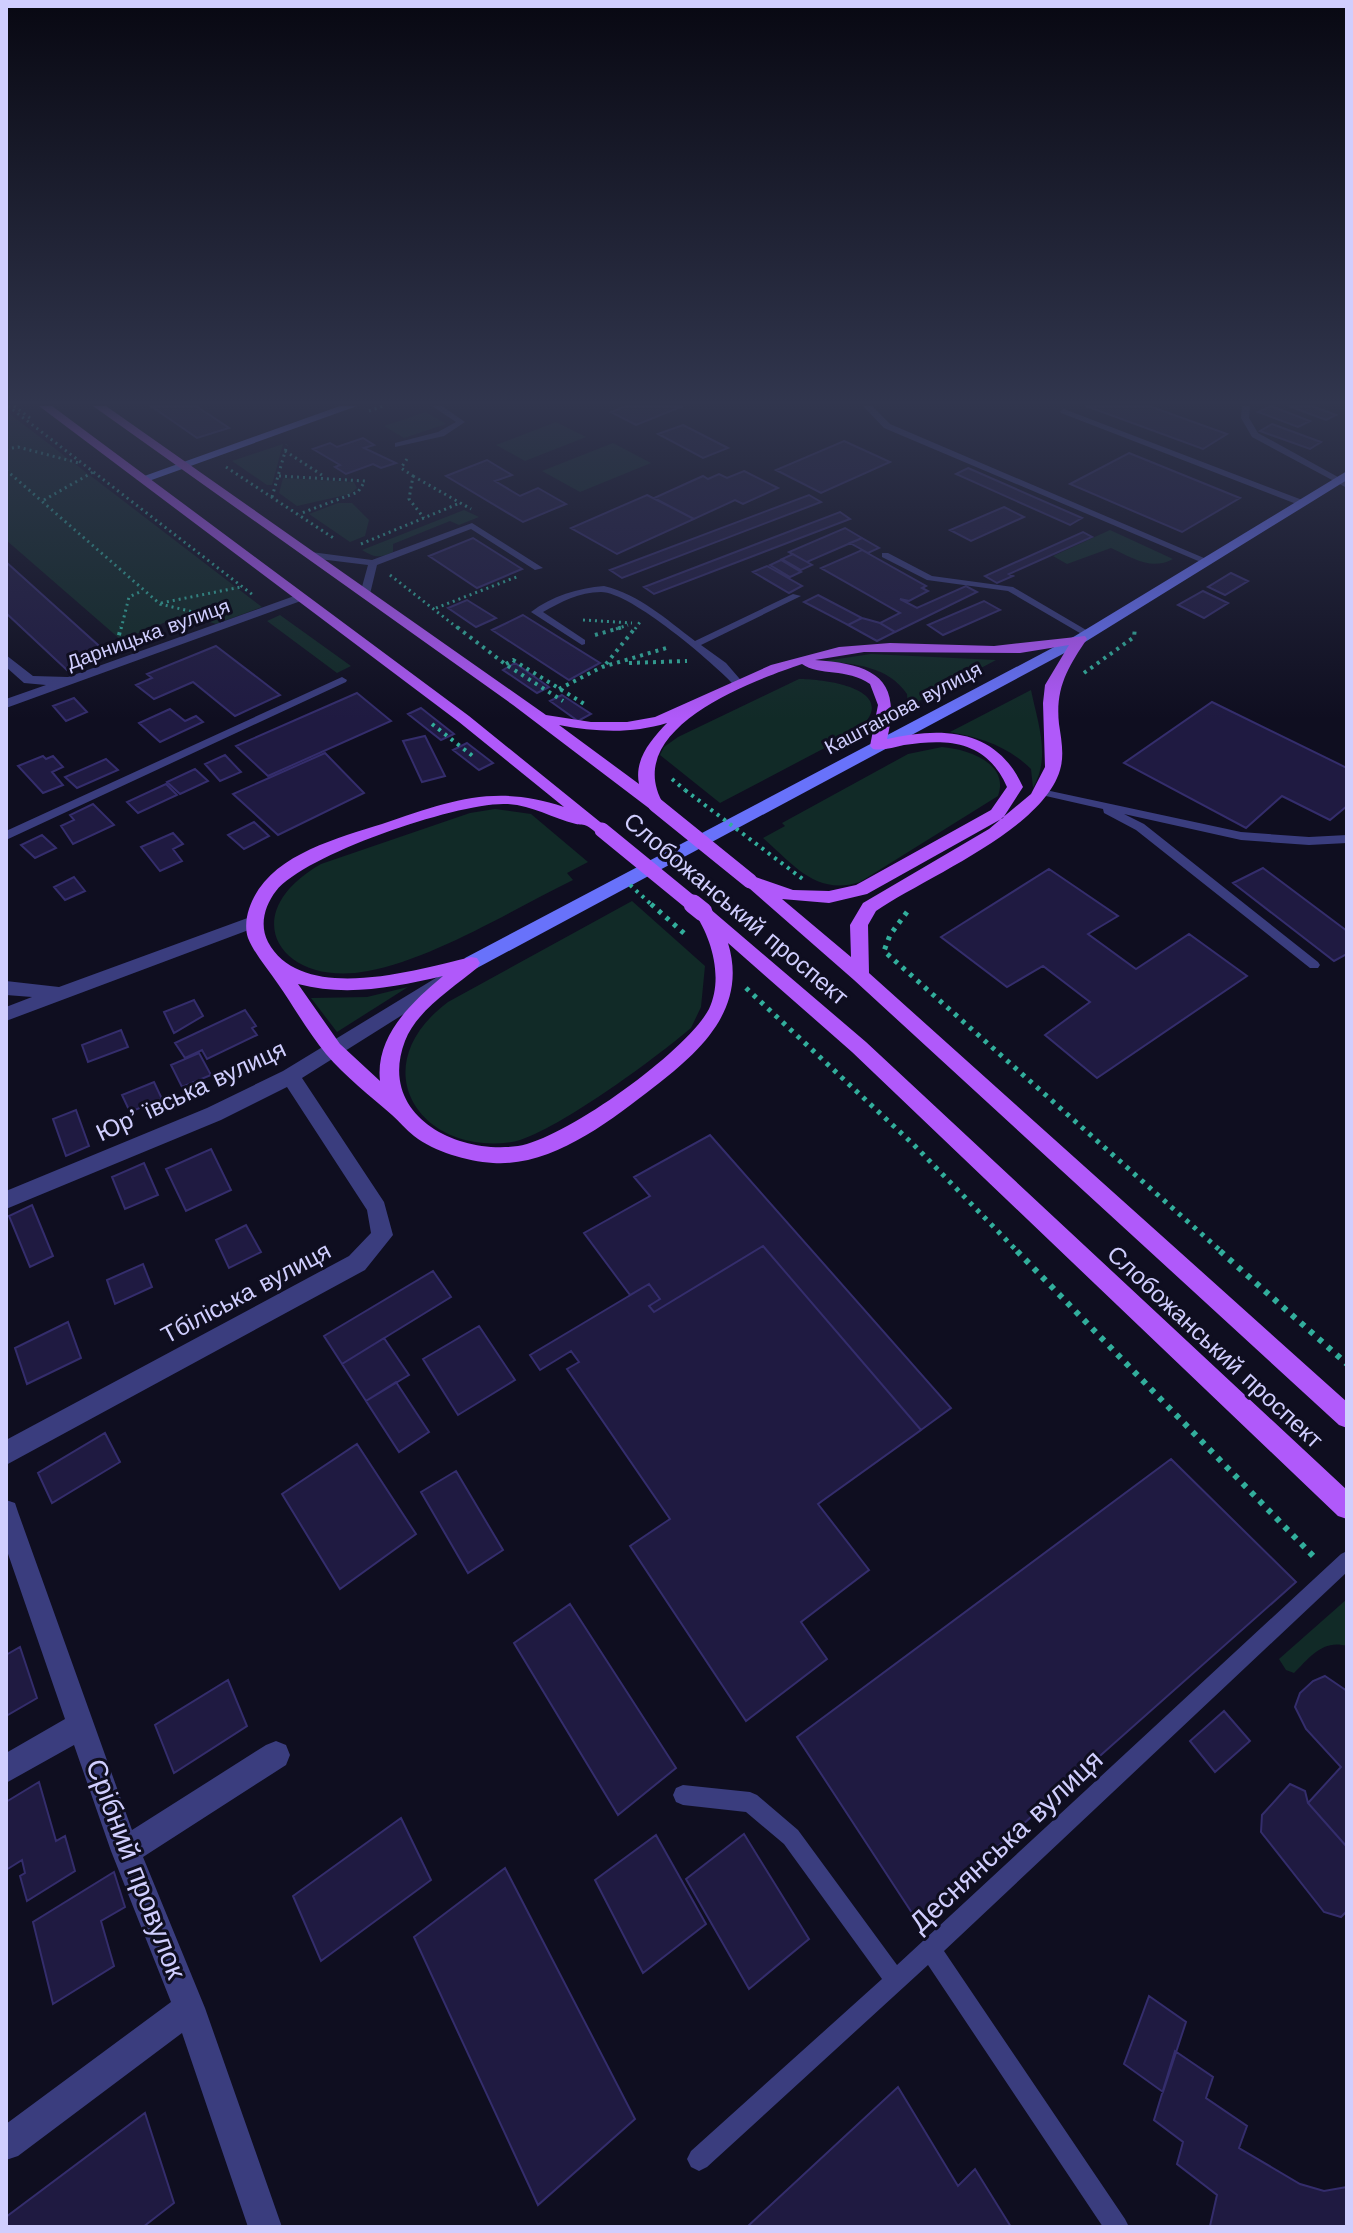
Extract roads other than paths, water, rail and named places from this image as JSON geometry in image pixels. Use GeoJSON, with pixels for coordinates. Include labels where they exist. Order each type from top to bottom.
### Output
{"type":"FeatureCollection","features":[{"type":"Feature","properties":{"kind":"main road","name":"Слобожанський проспект"},"geometry":{"type":"LineString","coordinates":[[184,510],[464,719],[703,912],[859,1047],[1347,1507]]}},
{"type":"Feature","properties":{"kind":"main road","name":"Слобожанський проспект"},"geometry":{"type":"LineString","coordinates":[[248,510],[537,716],[656,805],[750,881],[860,975],[1347,1417]]}},
{"type":"Feature","properties":{"kind":"main road"},"geometry":{"type":"LineString","coordinates":[[537,716],[603,730],[640,726],[683,714],[776,667],[861,648],[1019,649],[1084,636]]}},
{"type":"Feature","properties":{"kind":"main road"},"geometry":{"type":"LineString","coordinates":[[860,975],[859,925],[869,907],[1012,822],[1036,802],[1051,775],[1055,744],[1050,693],[1055,677],[1084,636]]}},
{"type":"Feature","properties":{"kind":"main road"},"geometry":{"type":"LineString","coordinates":[[750,881],[792,896],[829,897],[861,890],[997,814],[1015,787],[1010,768],[998,756],[974,744],[944,737],[911,737],[878,746],[888,707],[886,692],[876,680],[855,670],[831,665],[776,667]]}},
{"type":"Feature","properties":{"kind":"main road"},"geometry":{"type":"LineString","coordinates":[[656,805],[645,788],[645,768],[654,748],[683,714]]}},
{"type":"Feature","properties":{"kind":"main road"},"geometry":{"type":"LineString","coordinates":[[602,830],[527,802],[501,799],[472,801],[300,862],[271,886],[260,901],[253,922],[260,945],[333,1049],[408,1120],[443,1145],[481,1156],[520,1154],[546,1148],[587,1124],[696,1041],[718,1010],[724,990],[722,945],[703,912]]}},
{"type":"Feature","properties":{"kind":"main road"},"geometry":{"type":"LineString","coordinates":[[271,960],[310,980],[349,986],[379,984],[471,963]]}},
{"type":"Feature","properties":{"kind":"main road"},"geometry":{"type":"LineString","coordinates":[[408,1120],[389,1084],[388,1064],[395,1042],[418,1009],[471,963]]}},
{"type":"Feature","properties":{"kind":"street","name":"Каштанова вулиця"},"geometry":{"type":"LineString","coordinates":[[471,963],[1084,636],[1290,510]]}},
{"type":"Feature","properties":{"kind":"street","name":"Дарницька вулиця"},"geometry":{"type":"LineString","coordinates":[[8,700],[78,681],[302,598]]}},
{"type":"Feature","properties":{"kind":"street"},"geometry":{"type":"LineString","coordinates":[[6,659],[29,680],[78,681]]}},
{"type":"Feature","properties":{"kind":"street"},"geometry":{"type":"LineString","coordinates":[[6,1014],[57,992],[253,922]]}},
{"type":"Feature","properties":{"kind":"street","name":"Юрʼївська вулиця"},"geometry":{"type":"LineString","coordinates":[[6,1200],[214,1114],[290,1076],[471,963]]}},
{"type":"Feature","properties":{"kind":"street"},"geometry":{"type":"LineString","coordinates":[[6,988],[57,992]]}},
{"type":"Feature","properties":{"kind":"street","name":"Тбіліська вулиця"},"geometry":{"type":"LineString","coordinates":[[6,1453],[357,1263],[382,1235],[377,1208],[290,1076]]}},
{"type":"Feature","properties":{"kind":"street","name":"Срібний провулок"},"geometry":{"type":"LineString","coordinates":[[6,1512],[126,1851],[189,2008],[265,2227]]}},
{"type":"Feature","properties":{"kind":"street"},"geometry":{"type":"LineString","coordinates":[[6,1769],[83,1724]]}},
{"type":"Feature","properties":{"kind":"street"},"geometry":{"type":"LineString","coordinates":[[126,1851],[276,1755]]}},
{"type":"Feature","properties":{"kind":"street"},"geometry":{"type":"LineString","coordinates":[[6,2144],[189,2008]]}},
{"type":"Feature","properties":{"kind":"lane"},"geometry":{"type":"LineString","coordinates":[[1086,510],[1206,561]]}},
{"type":"Feature","properties":{"kind":"lane"},"geometry":{"type":"LineString","coordinates":[[311,555],[373,563],[472,526],[538,568]]}},
{"type":"Feature","properties":{"kind":"lane"},"geometry":{"type":"LineString","coordinates":[[885,555],[930,578],[1010,589],[1084,636]]}},
{"type":"Feature","properties":{"kind":"lane"},"geometry":{"type":"LineString","coordinates":[[365,594],[373,563]]}},
{"type":"Feature","properties":{"kind":"lane"},"geometry":{"type":"LineString","coordinates":[[582,642],[536,612],[582,589],[623,591],[716,661],[740,685]]}},
{"type":"Feature","properties":{"kind":"lane"},"geometry":{"type":"LineString","coordinates":[[690,642],[796,596]]}},
{"type":"Feature","properties":{"kind":"lane"},"geometry":{"type":"LineString","coordinates":[[6,836],[342,680]]}},
{"type":"Feature","properties":{"kind":"lane"},"geometry":{"type":"LineString","coordinates":[[1041,792],[1241,836],[1309,841],[1347,839]]}},
{"type":"Feature","properties":{"kind":"lane"},"geometry":{"type":"LineString","coordinates":[[1069,798],[1110,810],[1140,827],[1314,965]]}},
{"type":"Feature","properties":{"kind":"lane","name":"Деснянська вулиця"},"geometry":{"type":"LineString","coordinates":[[699,2159],[896,1981],[1340,1568]]}},
{"type":"Feature","properties":{"kind":"lane"},"geometry":{"type":"LineString","coordinates":[[683,1795],[750,1802],[791,1837],[896,1981]]}},
{"type":"Feature","properties":{"kind":"lane"},"geometry":{"type":"LineString","coordinates":[[930,1949],[1117,2227]]}}]}
